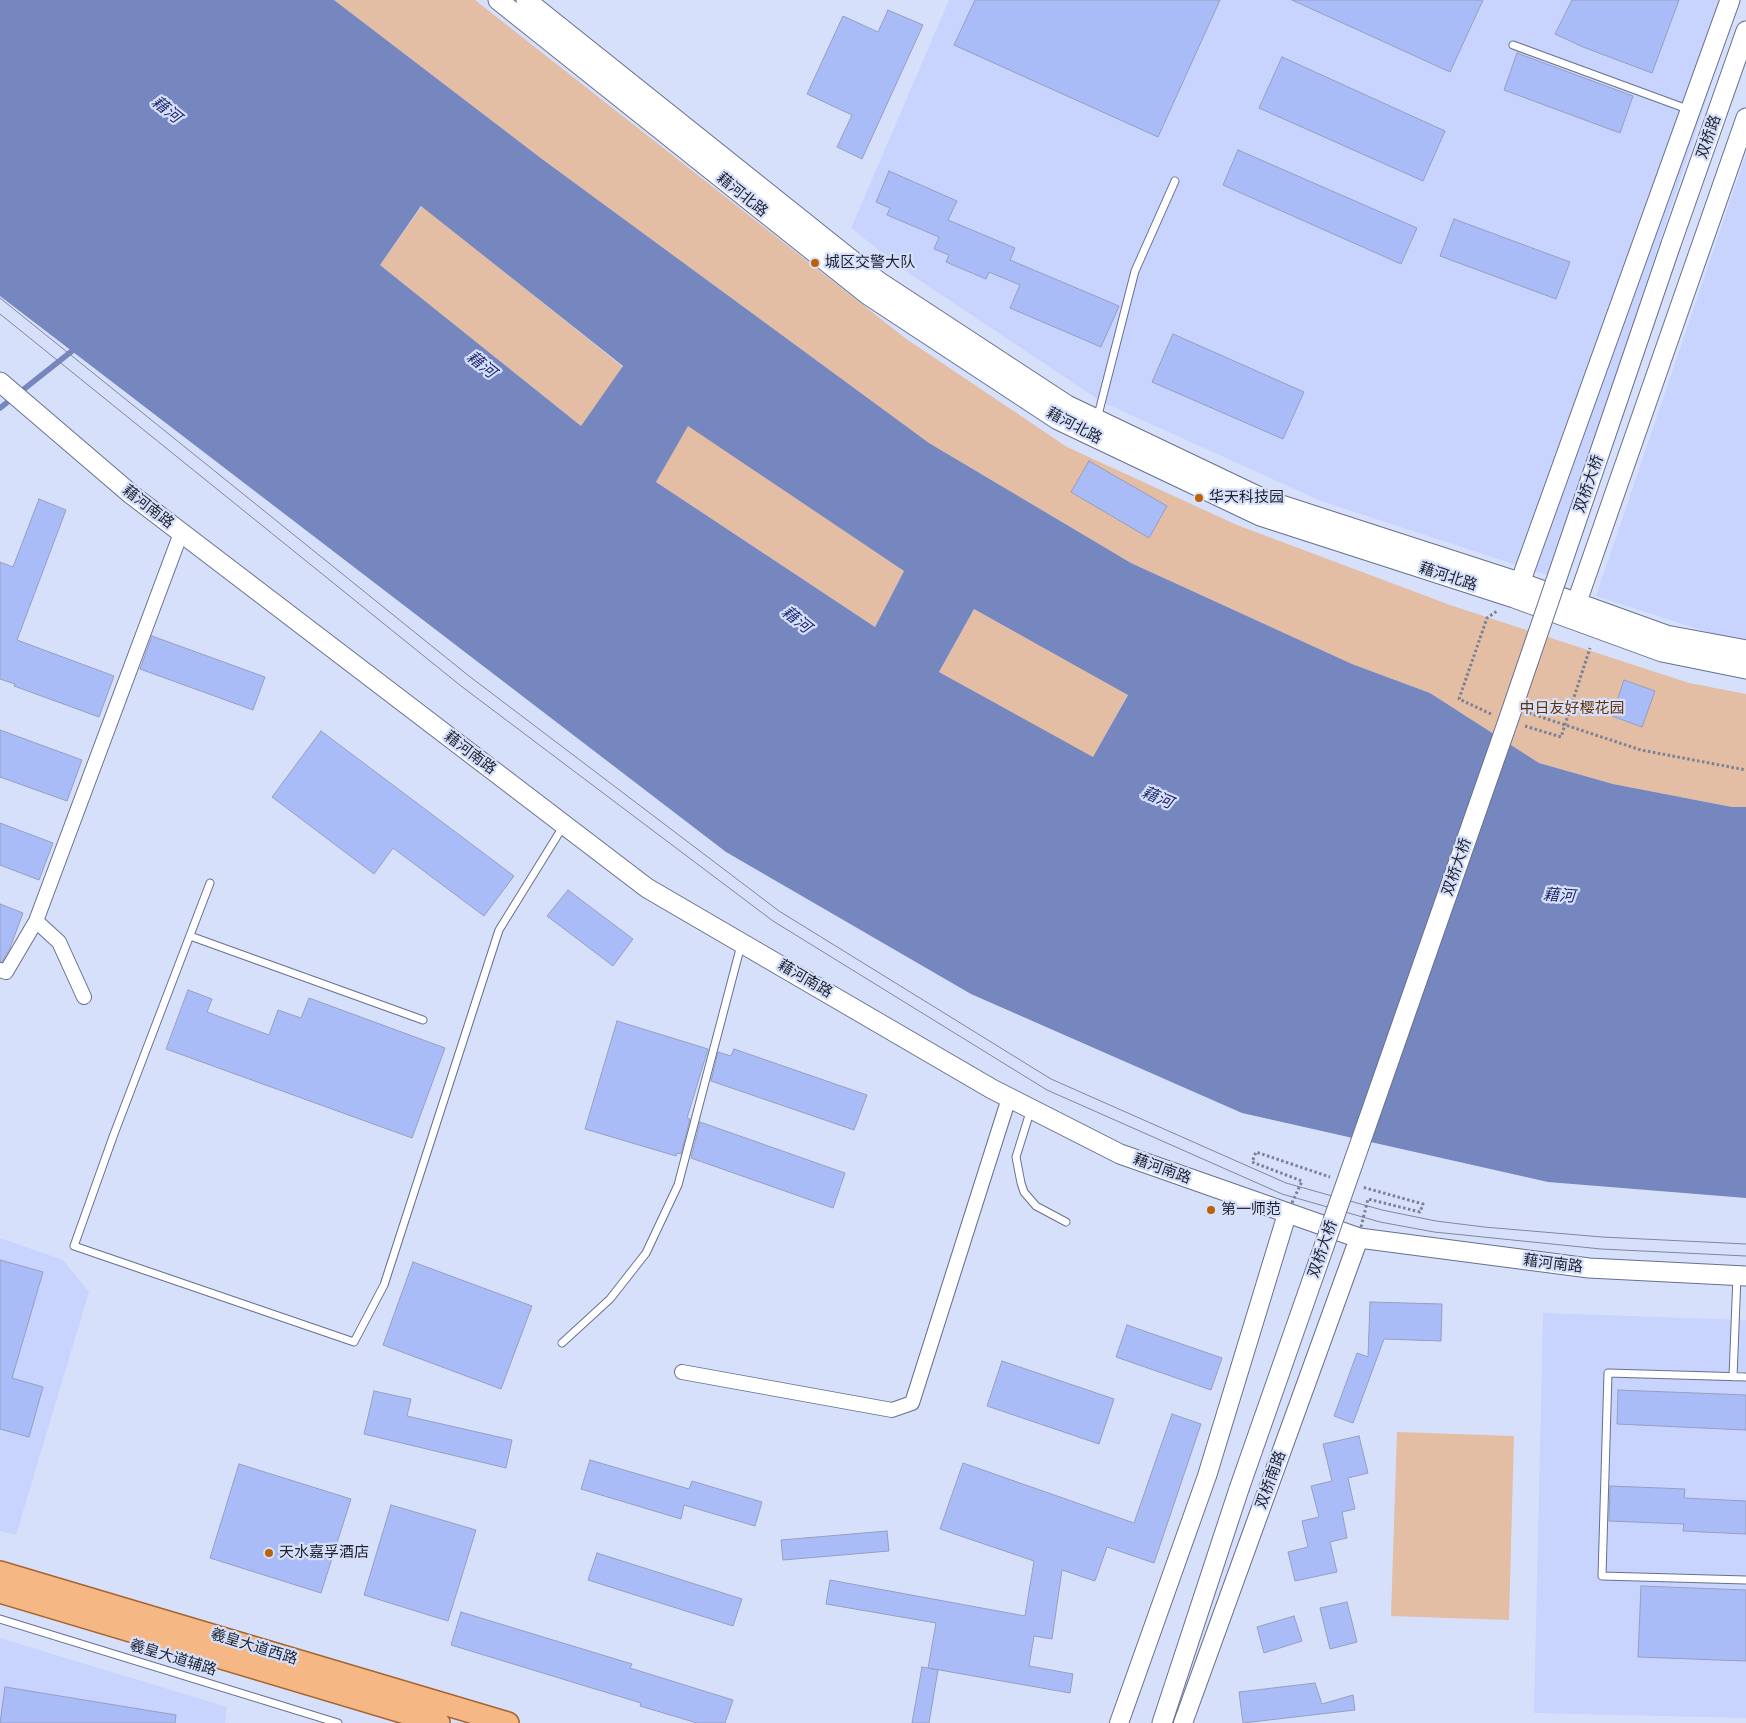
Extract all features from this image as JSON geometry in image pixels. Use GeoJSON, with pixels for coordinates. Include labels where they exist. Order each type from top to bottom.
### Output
{"type":"FeatureCollection","features":[{"type":"Feature","properties":{"kind":"main road","name":"藉河北路"},"geometry":{"type":"LineString","coordinates":[[498,0],[868,295],[1058,420],[1260,516],[1517,590]]}},
{"type":"Feature","properties":{"kind":"main road","name":"藉河北路"},"geometry":{"type":"LineString","coordinates":[[526,0],[878,281],[1067,405],[1266,500],[1574,611],[1662,652],[1746,669]]}},
{"type":"Feature","properties":{"kind":"main road"},"geometry":{"type":"LineString","coordinates":[[1517,590],[1730,0]]}},
{"type":"Feature","properties":{"kind":"main road","name":"双桥路"},"geometry":{"type":"LineString","coordinates":[[1671,244],[1746,31]]}},
{"type":"Feature","properties":{"kind":"main road"},"geometry":{"type":"LineString","coordinates":[[1574,611],[1746,118]]}},
{"type":"Feature","properties":{"kind":"main road","name":"双桥大桥"},"geometry":{"type":"LineString","coordinates":[[1162,1723],[1239,1489],[1508,721],[1671,244]]}},
{"type":"Feature","properties":{"kind":"main road","name":"藉河南路"},"geometry":{"type":"LineString","coordinates":[[2,384],[132,495],[647,888],[1009,1098],[1120,1154],[1360,1232],[1589,1268],[1741,1276]]}},
{"type":"Feature","properties":{"kind":"main road","name":"藉河北路"},"geometry":{"type":"LineString","coordinates":[[1574,611],[1666,635],[1746,650]]}},
{"type":"Feature","properties":{"kind":"main road","name":"羲皇大道西路"},"geometry":{"type":"LineString","coordinates":[[0,1572],[508,1723]]}},
{"type":"Feature","properties":{"kind":"main road","name":"羲皇大道西路"},"geometry":{"type":"LineString","coordinates":[[0,1592],[439,1723]]}},
{"type":"Feature","properties":{"kind":"street"},"geometry":{"type":"LineString","coordinates":[[0,970],[6,972],[36,921],[182,533]]}},
{"type":"Feature","properties":{"kind":"street"},"geometry":{"type":"LineString","coordinates":[[36,921],[59,942],[84,996]]}},
{"type":"Feature","properties":{"kind":"street"},"geometry":{"type":"LineString","coordinates":[[682,1372],[892,1410],[912,1403],[1009,1098]]}},
{"type":"Feature","properties":{"kind":"street"},"geometry":{"type":"LineString","coordinates":[[1119,1723],[1207,1476],[1290,1208]]}},
{"type":"Feature","properties":{"kind":"street","name":"双桥南路"},"geometry":{"type":"LineString","coordinates":[[1183,1723],[1360,1232]]}},
{"type":"Feature","properties":{"kind":"lane"},"geometry":{"type":"LineString","coordinates":[[1513,46],[1690,110]]}},
{"type":"Feature","properties":{"kind":"lane"},"geometry":{"type":"LineString","coordinates":[[1097,420],[1135,271],[1175,181]]}},
{"type":"Feature","properties":{"kind":"lane"},"geometry":{"type":"LineString","coordinates":[[210,883],[114,1134],[74,1246],[354,1342],[384,1285],[499,930],[564,825]]}},
{"type":"Feature","properties":{"kind":"lane"},"geometry":{"type":"LineString","coordinates":[[190,936],[423,1020]]}},
{"type":"Feature","properties":{"kind":"lane"},"geometry":{"type":"LineString","coordinates":[[562,1343],[610,1299],[646,1253],[678,1185],[742,942]]}},
{"type":"Feature","properties":{"kind":"lane"},"geometry":{"type":"LineString","coordinates":[[1031,1109],[1016,1157],[1020,1183],[1024,1192],[1036,1206],[1066,1222]]}},
{"type":"Feature","properties":{"kind":"lane"},"geometry":{"type":"LineString","coordinates":[[1733,1377],[1741,1276]]}},
{"type":"Feature","properties":{"kind":"lane"},"geometry":{"type":"LineString","coordinates":[[1746,1377],[1608,1373],[1602,1576],[1746,1580]]}},
{"type":"Feature","properties":{"kind":"lane","name":"羲皇大道辅路"},"geometry":{"type":"LineString","coordinates":[[0,1619],[338,1723]]}},
{"type":"Feature","properties":{"kind":"path"},"geometry":{"type":"LineString","coordinates":[[1487,618],[1459,699],[1508,721],[1561,737],[1590,648]]}},
{"type":"Feature","properties":{"kind":"path"},"geometry":{"type":"LineString","coordinates":[[1526,711],[1641,750],[1746,770]]}},
{"type":"Feature","properties":{"kind":"path"},"geometry":{"type":"LineString","coordinates":[[1290,1208],[1302,1180],[1252,1162],[1256,1152],[1346,1182],[1423,1204],[1420,1212],[1368,1199],[1360,1232]]}},
{"type":"Feature","properties":{"kind":"shaded area"},"geometry":{"type":"Polygon","coordinates":[[[949,0],[1739,0],[1550,576],[1321,501],[1102,402],[904,270],[851,228],[949,0]]]}},
{"type":"Feature","properties":{"kind":"shaded area"},"geometry":{"type":"Polygon","coordinates":[[[1746,154],[1746,639],[1716,635],[1596,596],[1746,154]]]}},
{"type":"Feature","properties":{"kind":"shaded area"},"geometry":{"type":"Polygon","coordinates":[[[0,1238],[63,1260],[89,1292],[16,1535],[0,1531],[0,1238]]]}},
{"type":"Feature","properties":{"kind":"shaded area"},"geometry":{"type":"Polygon","coordinates":[[[1543,1313],[1746,1320],[1746,1718],[1534,1713],[1543,1313]]]}},
{"type":"Feature","properties":{"kind":"shaded area"},"geometry":{"type":"Polygon","coordinates":[[[0,1638],[227,1707],[225,1723],[0,1723],[0,1638]]]}},
{"type":"Feature","properties":{"kind":"green space","name":"中日友好樱花园"},"geometry":{"type":"Polygon","coordinates":[[[334,0],[475,0],[905,338],[1067,447],[1237,525],[1450,605],[1689,683],[1746,694],[1746,807],[1732,807],[1613,784],[1539,763],[1430,693],[1352,664],[1131,563],[929,443],[542,159],[334,0]]]}},
{"type":"Feature","properties":{"kind":"green space"},"geometry":{"type":"Polygon","coordinates":[[[422,206],[623,367],[581,426],[380,265],[422,206]]]}},
{"type":"Feature","properties":{"kind":"green space"},"geometry":{"type":"Polygon","coordinates":[[[688,425],[904,571],[875,627],[656,482],[688,425]]]}},
{"type":"Feature","properties":{"kind":"green space"},"geometry":{"type":"Polygon","coordinates":[[[974,609],[1128,694],[1093,758],[939,672],[974,609]]]}},
{"type":"Feature","properties":{"kind":"green space"},"geometry":{"type":"Polygon","coordinates":[[[1397,1432],[1514,1436],[1509,1620],[1391,1616],[1397,1432]]]}},
{"type":"Feature","properties":{"kind":"water","name":"藉河"},"geometry":{"type":"Polygon","coordinates":[[[0,0],[334,0],[542,159],[929,443],[1131,563],[1352,664],[1430,693],[1539,763],[1613,784],[1732,807],[1746,807],[1746,1198],[1548,1182],[1242,1113],[971,994],[726,852],[0,296],[0,0]],[[421,206],[380,265],[581,426],[623,366],[421,206]],[[688,426],[656,482],[875,627],[904,571],[688,426]],[[974,609],[939,672],[1093,757],[1128,695],[974,609]]]}},
{"type":"Feature","properties":{"kind":"building"},"geometry":{"type":"Polygon","coordinates":[[[975,0],[1220,0],[1158,137],[954,45],[975,0]]]}},
{"type":"Feature","properties":{"kind":"building"},"geometry":{"type":"Polygon","coordinates":[[[1292,0],[1483,0],[1450,72],[1292,0]]]}},
{"type":"Feature","properties":{"kind":"building"},"geometry":{"type":"Polygon","coordinates":[[[1572,0],[1679,0],[1652,73],[1583,47],[1555,34],[1572,0]]]}},
{"type":"Feature","properties":{"kind":"building"},"geometry":{"type":"Polygon","coordinates":[[[888,10],[923,25],[862,159],[837,147],[852,115],[807,94],[843,16],[878,32],[888,10]]]}},
{"type":"Feature","properties":{"kind":"building"},"geometry":{"type":"Polygon","coordinates":[[[1517,53],[1633,96],[1620,133],[1504,90],[1517,53]]]}},
{"type":"Feature","properties":{"kind":"building"},"geometry":{"type":"Polygon","coordinates":[[[1282,57],[1445,131],[1423,181],[1259,108],[1282,57]]]}},
{"type":"Feature","properties":{"kind":"building"},"geometry":{"type":"Polygon","coordinates":[[[1238,150],[1417,228],[1401,264],[1223,185],[1238,150]]]}},
{"type":"Feature","properties":{"kind":"building"},"geometry":{"type":"Polygon","coordinates":[[[889,171],[957,201],[948,220],[1015,248],[1010,260],[1119,306],[1101,347],[1010,308],[1020,285],[989,272],[986,279],[946,262],[949,255],[934,249],[939,237],[887,215],[890,208],[876,202],[889,171]]]}},
{"type":"Feature","properties":{"kind":"building"},"geometry":{"type":"Polygon","coordinates":[[[1454,219],[1570,262],[1556,299],[1440,256],[1454,219]]]}},
{"type":"Feature","properties":{"kind":"building"},"geometry":{"type":"Polygon","coordinates":[[[1173,334],[1304,392],[1283,439],[1152,382],[1173,334]]]}},
{"type":"Feature","properties":{"kind":"building"},"geometry":{"type":"Polygon","coordinates":[[[1089,461],[1167,506],[1149,538],[1071,492],[1089,461]]]}},
{"type":"Feature","properties":{"kind":"building"},"geometry":{"type":"Polygon","coordinates":[[[39,499],[66,510],[17,640],[114,676],[99,717],[14,686],[15,684],[0,679],[0,562],[13,567],[39,499]]]}},
{"type":"Feature","properties":{"kind":"building"},"geometry":{"type":"Polygon","coordinates":[[[152,636],[265,677],[253,710],[140,669],[152,636]]]}},
{"type":"Feature","properties":{"kind":"building"},"geometry":{"type":"Polygon","coordinates":[[[1624,680],[1655,691],[1642,727],[1612,716],[1624,680]]]}},
{"type":"Feature","properties":{"kind":"building"},"geometry":{"type":"Polygon","coordinates":[[[0,730],[82,760],[67,801],[0,777],[0,730]]]}},
{"type":"Feature","properties":{"kind":"building"},"geometry":{"type":"Polygon","coordinates":[[[321,731],[514,876],[484,916],[393,848],[374,874],[272,797],[321,731]]]}},
{"type":"Feature","properties":{"kind":"building"},"geometry":{"type":"Polygon","coordinates":[[[0,823],[53,843],[39,880],[0,865],[0,823]]]}},
{"type":"Feature","properties":{"kind":"building"},"geometry":{"type":"Polygon","coordinates":[[[568,890],[633,939],[613,966],[547,916],[568,890]]]}},
{"type":"Feature","properties":{"kind":"building"},"geometry":{"type":"Polygon","coordinates":[[[0,904],[23,913],[10,948],[2,962],[0,961],[0,904]]]}},
{"type":"Feature","properties":{"kind":"building"},"geometry":{"type":"Polygon","coordinates":[[[188,990],[212,999],[207,1012],[269,1035],[278,1010],[301,1018],[309,998],[445,1048],[412,1138],[166,1049],[188,990]]]}},
{"type":"Feature","properties":{"kind":"building"},"geometry":{"type":"Polygon","coordinates":[[[617,1021],[708,1049],[687,1118],[690,1119],[681,1154],[677,1153],[676,1156],[585,1129],[617,1021]]]}},
{"type":"Feature","properties":{"kind":"building"},"geometry":{"type":"Polygon","coordinates":[[[734,1049],[867,1095],[854,1130],[711,1081],[718,1052],[731,1056],[734,1049]]]}},
{"type":"Feature","properties":{"kind":"building"},"geometry":{"type":"Polygon","coordinates":[[[700,1122],[845,1173],[833,1208],[691,1158],[700,1122]]]}},
{"type":"Feature","properties":{"kind":"building"},"geometry":{"type":"Polygon","coordinates":[[[0,1260],[43,1272],[12,1378],[43,1387],[29,1437],[0,1429],[0,1260]]]}},
{"type":"Feature","properties":{"kind":"building"},"geometry":{"type":"Polygon","coordinates":[[[413,1262],[532,1306],[501,1389],[383,1345],[413,1262]]]}},
{"type":"Feature","properties":{"kind":"building"},"geometry":{"type":"Polygon","coordinates":[[[1370,1302],[1442,1304],[1441,1341],[1384,1339],[1353,1423],[1334,1416],[1357,1353],[1368,1357],[1370,1302]]]}},
{"type":"Feature","properties":{"kind":"building"},"geometry":{"type":"Polygon","coordinates":[[[1127,1325],[1222,1358],[1211,1390],[1116,1357],[1127,1325]]]}},
{"type":"Feature","properties":{"kind":"building"},"geometry":{"type":"Polygon","coordinates":[[[1002,1361],[1114,1399],[1099,1444],[987,1406],[1002,1361]]]}},
{"type":"Feature","properties":{"kind":"building"},"geometry":{"type":"Polygon","coordinates":[[[1618,1390],[1746,1395],[1746,1430],[1617,1424],[1618,1390]]]}},
{"type":"Feature","properties":{"kind":"building"},"geometry":{"type":"Polygon","coordinates":[[[374,1391],[411,1399],[407,1416],[512,1440],[506,1468],[364,1434],[374,1391]]]}},
{"type":"Feature","properties":{"kind":"building"},"geometry":{"type":"Polygon","coordinates":[[[1172,1414],[1201,1424],[1154,1563],[1107,1547],[1095,1581],[1062,1570],[1052,1639],[1034,1636],[1029,1666],[1073,1674],[1070,1693],[928,1668],[936,1623],[826,1604],[830,1580],[1025,1616],[1034,1561],[940,1529],[963,1463],[1134,1523],[1172,1414]]]}},
{"type":"Feature","properties":{"kind":"building"},"geometry":{"type":"Polygon","coordinates":[[[1359,1436],[1368,1473],[1348,1478],[1355,1509],[1342,1512],[1347,1538],[1330,1542],[1337,1572],[1295,1581],[1288,1552],[1308,1547],[1302,1521],[1319,1517],[1311,1486],[1332,1481],[1323,1444],[1359,1436]]]}},
{"type":"Feature","properties":{"kind":"building"},"geometry":{"type":"Polygon","coordinates":[[[590,1460],[689,1489],[692,1481],[762,1502],[755,1526],[684,1505],[681,1519],[581,1489],[590,1460]]]}},
{"type":"Feature","properties":{"kind":"building"},"geometry":{"type":"Polygon","coordinates":[[[239,1464],[351,1499],[321,1593],[210,1558],[239,1464]]]}},
{"type":"Feature","properties":{"kind":"building"},"geometry":{"type":"Polygon","coordinates":[[[1610,1486],[1685,1489],[1684,1498],[1746,1501],[1746,1534],[1683,1531],[1684,1524],[1609,1521],[1610,1486]]]}},
{"type":"Feature","properties":{"kind":"building"},"geometry":{"type":"Polygon","coordinates":[[[391,1505],[476,1530],[448,1621],[364,1595],[391,1505]]]}},
{"type":"Feature","properties":{"kind":"building"},"geometry":{"type":"Polygon","coordinates":[[[887,1531],[889,1551],[783,1560],[781,1540],[887,1531]]]}},
{"type":"Feature","properties":{"kind":"building"},"geometry":{"type":"Polygon","coordinates":[[[597,1553],[742,1599],[733,1626],[588,1580],[597,1553]]]}},
{"type":"Feature","properties":{"kind":"building"},"geometry":{"type":"Polygon","coordinates":[[[1641,1586],[1746,1590],[1746,1661],[1638,1657],[1641,1586]]]}},
{"type":"Feature","properties":{"kind":"building"},"geometry":{"type":"Polygon","coordinates":[[[1347,1602],[1357,1642],[1330,1649],[1320,1608],[1347,1602]]]}},
{"type":"Feature","properties":{"kind":"building"},"geometry":{"type":"Polygon","coordinates":[[[461,1612],[632,1664],[630,1668],[733,1700],[725,1723],[697,1723],[640,1706],[641,1703],[451,1645],[461,1612]]]}},
{"type":"Feature","properties":{"kind":"building"},"geometry":{"type":"Polygon","coordinates":[[[1294,1616],[1302,1641],[1264,1653],[1257,1627],[1294,1616]]]}},
{"type":"Feature","properties":{"kind":"building"},"geometry":{"type":"Polygon","coordinates":[[[922,1667],[938,1670],[929,1723],[912,1723],[922,1667]]]}},
{"type":"Feature","properties":{"kind":"building"},"geometry":{"type":"Polygon","coordinates":[[[1315,1683],[1322,1704],[1353,1695],[1355,1710],[1243,1723],[1239,1692],[1315,1683]]]}},
{"type":"Feature","properties":{"kind":"building"},"geometry":{"type":"Polygon","coordinates":[[[5,1687],[176,1715],[175,1723],[0,1723],[5,1687]]]}},
{"type":"Feature","properties":{"kind":"waterway"},"geometry":{"type":"LineString","coordinates":[[0,408],[72,351]]}},
{"type":"Feature","properties":{"kind":"tram line"},"geometry":{"type":"LineString","coordinates":[[0,298],[469,676],[779,911],[1051,1079],[1286,1183],[1382,1210],[1436,1221],[1484,1227],[1602,1237],[1746,1244]]}},
{"type":"Feature","properties":{"kind":"tram line"},"geometry":{"type":"LineString","coordinates":[[0,314],[461,686],[773,921],[1047,1090],[1282,1194],[1380,1222],[1434,1232],[1601,1249],[1746,1256]]}},
{"type":"Feature","properties":{"kind":"place","name":"城区交警大队"},"geometry":{"type":"Point","coordinates":[815,263]}},
{"type":"Feature","properties":{"kind":"place","name":"华天科技园"},"geometry":{"type":"Point","coordinates":[1199,498]}},
{"type":"Feature","properties":{"kind":"place","name":"第一师范"},"geometry":{"type":"Point","coordinates":[1211,1210]}},
{"type":"Feature","properties":{"kind":"place","name":"天水嘉孚酒店"},"geometry":{"type":"Point","coordinates":[269,1553]}}]}
